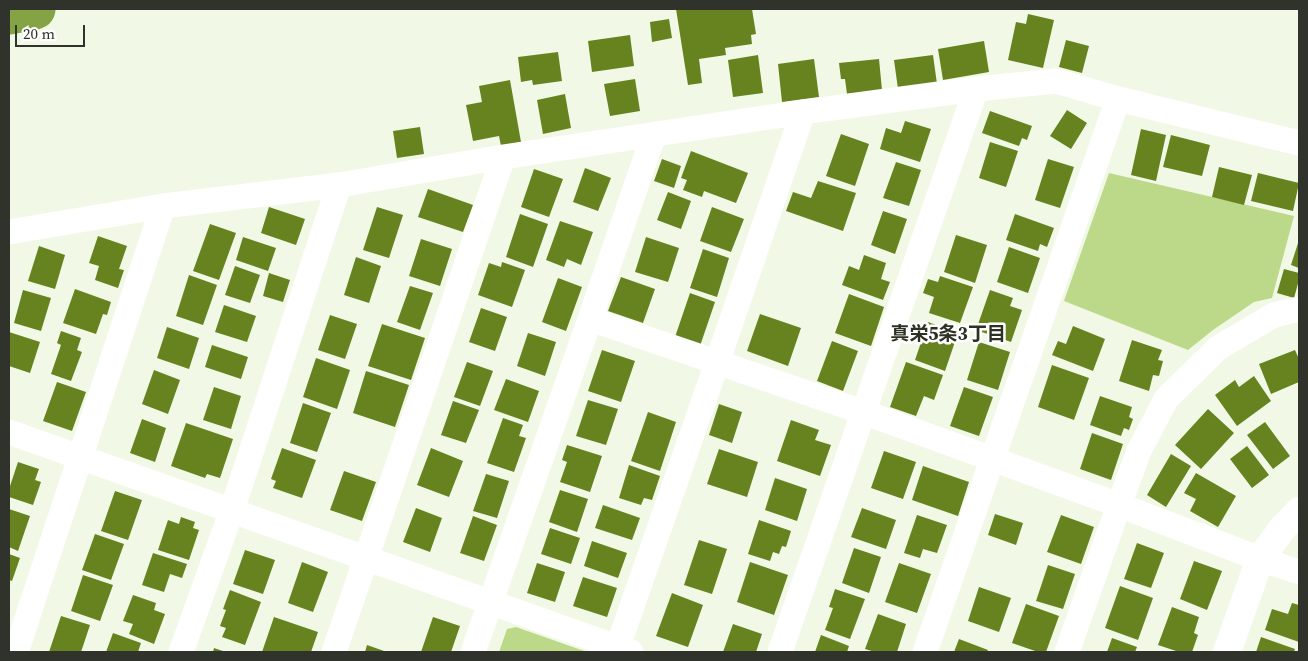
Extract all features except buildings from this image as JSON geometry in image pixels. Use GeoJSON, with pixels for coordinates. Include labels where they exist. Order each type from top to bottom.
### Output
{"type":"FeatureCollection","features":[{"type":"Feature","properties":{"kind":"street"},"geometry":{"type":"LineString","coordinates":[[9,233],[163,206],[339,185],[503,157],[803,112],[976,89],[1056,81],[1118,99],[1299,143]]}},
{"type":"Feature","properties":{"kind":"street"},"geometry":{"type":"LineString","coordinates":[[780,652],[976,89]]}},
{"type":"Feature","properties":{"kind":"street"},"geometry":{"type":"LineString","coordinates":[[925,652],[1118,99]]}},
{"type":"Feature","properties":{"kind":"street"},"geometry":{"type":"LineString","coordinates":[[9,432],[490,602],[621,651],[803,112]]}},
{"type":"Feature","properties":{"kind":"street"},"geometry":{"type":"LineString","coordinates":[[473,652],[654,134]]}},
{"type":"Feature","properties":{"kind":"street"},"geometry":{"type":"LineString","coordinates":[[334,652],[503,157]]}},
{"type":"Feature","properties":{"kind":"street"},"geometry":{"type":"LineString","coordinates":[[181,652],[232,510],[339,185]]}},
{"type":"Feature","properties":{"kind":"street"},"geometry":{"type":"LineString","coordinates":[[16,652],[163,206]]}},
{"type":"Feature","properties":{"kind":"street"},"geometry":{"type":"LineString","coordinates":[[1068,652],[1139,451],[1166,399],[1218,348],[1274,315],[1299,309]]}},
{"type":"Feature","properties":{"kind":"street"},"geometry":{"type":"LineString","coordinates":[[590,319],[863,412],[1299,572]]}},
{"type":"Feature","properties":{"kind":"street"},"geometry":{"type":"LineString","coordinates":[[1226,652],[1260,559],[1282,529],[1299,511]]}},
{"type":"Feature","properties":{"kind":"green space"},"geometry":{"type":"Polygon","coordinates":[[[1109,173],[1294,216],[1272,298],[1254,302],[1188,350],[1064,301],[1109,173]]]}},
{"type":"Feature","properties":{"kind":"green space"},"geometry":{"type":"Polygon","coordinates":[[[516,627],[587,652],[499,652],[507,629],[516,627]]]}},
{"type":"Feature","properties":{"kind":"waterway"},"geometry":{"type":"LineString","coordinates":[[9,14],[35,9]]}},
{"type":"Feature","properties":{"kind":"district","name":"真栄5条3丁目"},"geometry":{"type":"Point","coordinates":[948,335]}}]}
